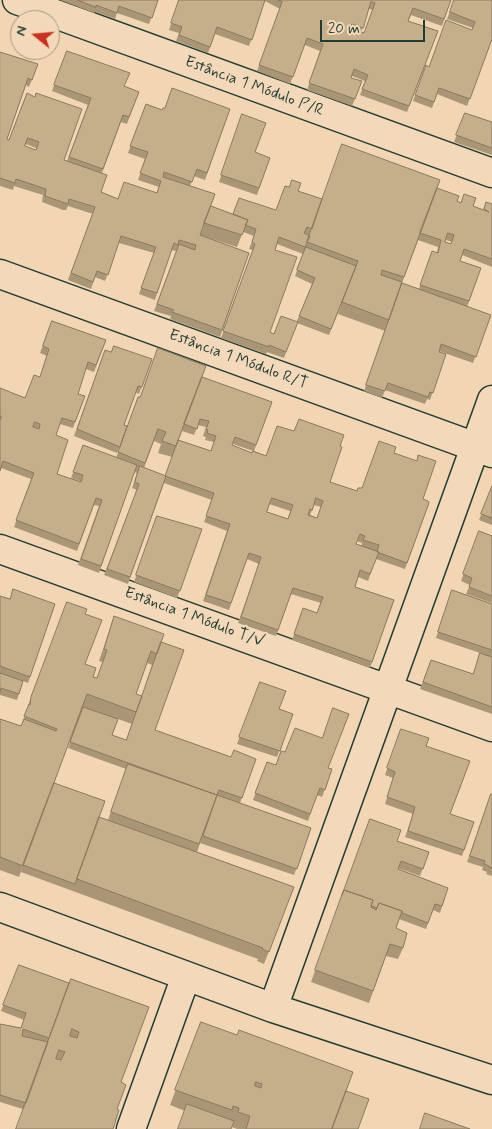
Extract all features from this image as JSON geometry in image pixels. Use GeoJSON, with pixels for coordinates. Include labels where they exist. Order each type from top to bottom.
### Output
{"type":"FeatureCollection","features":[{"type":"Feature","properties":{"kind":"street","name":"Estância 1 Módulo P/R"},"geometry":{"type":"LineString","coordinates":[[16,0],[492,173]]}},
{"type":"Feature","properties":{"kind":"street","name":"Estância 1 Módulo R/T"},"geometry":{"type":"LineString","coordinates":[[0,274],[484,450]]}},
{"type":"Feature","properties":{"kind":"street"},"geometry":{"type":"LineString","coordinates":[[273,1008],[388,688],[484,450],[492,400]]}},
{"type":"Feature","properties":{"kind":"street","name":"Estância 1 Módulo T/V"},"geometry":{"type":"LineString","coordinates":[[0,548],[492,727]]}},
{"type":"Feature","properties":{"kind":"street"},"geometry":{"type":"LineString","coordinates":[[0,907],[273,1008],[492,1080]]}},
{"type":"Feature","properties":{"kind":"street"},"geometry":{"type":"LineString","coordinates":[[130,1129],[186,976]]}},
{"type":"Feature","properties":{"kind":"building"},"geometry":{"type":"Polygon","coordinates":[[[78,0],[158,0],[152,18],[119,6],[117,13],[78,0]]]}},
{"type":"Feature","properties":{"kind":"building"},"geometry":{"type":"Polygon","coordinates":[[[179,0],[265,0],[252,40],[217,27],[210,47],[179,35],[182,27],[171,23],[179,0]]]}},
{"type":"Feature","properties":{"kind":"building"},"geometry":{"type":"Polygon","coordinates":[[[278,0],[451,0],[444,19],[413,8],[408,21],[438,31],[409,106],[362,89],[368,75],[354,69],[351,78],[362,81],[355,99],[309,83],[323,44],[307,38],[293,77],[259,65],[282,2],[278,0]],[[371,2],[363,28],[352,24],[350,28],[364,33],[375,3],[371,2]]]}},
{"type":"Feature","properties":{"kind":"building"},"geometry":{"type":"Polygon","coordinates":[[[454,0],[492,0],[492,39],[470,99],[439,88],[434,102],[415,95],[426,65],[429,67],[446,20],[472,30],[475,22],[450,12],[454,0]]]}},
{"type":"Feature","properties":{"kind":"building"},"geometry":{"type":"Polygon","coordinates":[[[67,51],[130,73],[124,86],[139,92],[129,117],[123,115],[103,169],[69,157],[91,98],[54,85],[67,51]]]}},
{"type":"Feature","properties":{"kind":"building"},"geometry":{"type":"Polygon","coordinates":[[[0,52],[10,55],[10,60],[25,60],[38,64],[32,80],[28,78],[7,139],[9,140],[27,93],[35,97],[36,93],[82,109],[64,160],[107,175],[101,192],[118,199],[124,182],[157,193],[161,181],[140,173],[148,152],[130,146],[146,104],[162,110],[165,108],[172,88],[230,109],[207,173],[197,169],[192,182],[164,172],[163,177],[215,194],[200,235],[249,253],[222,330],[172,312],[174,310],[157,304],[179,244],[195,250],[196,245],[179,240],[178,245],[174,243],[157,293],[141,288],[156,247],[121,236],[108,275],[97,271],[93,282],[71,273],[95,207],[69,199],[68,204],[45,196],[46,189],[16,179],[15,183],[0,178],[0,52]],[[28,138],[25,146],[36,150],[39,142],[28,138]]]}},
{"type":"Feature","properties":{"kind":"building"},"geometry":{"type":"Polygon","coordinates":[[[465,113],[492,122],[492,148],[456,135],[465,113]]]}},
{"type":"Feature","properties":{"kind":"building"},"geometry":{"type":"Polygon","coordinates":[[[242,114],[266,123],[255,152],[270,158],[259,188],[221,175],[242,114]]]}},
{"type":"Feature","properties":{"kind":"building"},"geometry":{"type":"Polygon","coordinates":[[[342,144],[440,180],[404,277],[382,270],[381,275],[402,282],[389,320],[342,302],[358,261],[307,242],[342,144]]]}},
{"type":"Feature","properties":{"kind":"building"},"geometry":{"type":"Polygon","coordinates":[[[292,180],[301,183],[298,191],[322,199],[312,229],[307,227],[304,233],[310,236],[305,247],[279,237],[275,250],[297,257],[270,332],[274,334],[281,316],[298,322],[286,352],[223,331],[255,244],[252,242],[256,229],[245,225],[248,220],[233,214],[239,198],[276,210],[285,186],[289,187],[292,180]]]}},
{"type":"Feature","properties":{"kind":"building"},"geometry":{"type":"Polygon","coordinates":[[[437,188],[459,196],[457,201],[461,203],[464,194],[476,198],[473,206],[489,212],[484,209],[486,202],[492,204],[492,259],[464,249],[460,261],[481,268],[469,301],[420,285],[432,251],[438,253],[441,240],[420,233],[437,188]],[[448,233],[445,242],[451,244],[454,235],[448,233]]]}},
{"type":"Feature","properties":{"kind":"building"},"geometry":{"type":"Polygon","coordinates":[[[211,206],[248,220],[242,235],[204,223],[211,206]]]}},
{"type":"Feature","properties":{"kind":"building"},"geometry":{"type":"Polygon","coordinates":[[[306,247],[356,266],[331,329],[299,316],[315,278],[297,270],[306,247]]]}},
{"type":"Feature","properties":{"kind":"building"},"geometry":{"type":"Polygon","coordinates":[[[402,283],[491,315],[476,357],[441,344],[439,352],[446,354],[433,393],[430,392],[428,397],[388,383],[385,391],[366,385],[402,283]]]}},
{"type":"Feature","properties":{"kind":"building"},"geometry":{"type":"Polygon","coordinates":[[[52,321],[106,340],[96,365],[88,362],[78,394],[85,396],[75,422],[62,418],[56,435],[68,440],[57,474],[81,482],[83,475],[73,472],[83,445],[137,465],[101,566],[81,559],[102,500],[96,498],[79,544],[16,520],[34,473],[3,461],[0,471],[0,388],[25,398],[34,375],[40,377],[49,349],[43,346],[52,321]],[[35,422],[33,427],[39,429],[40,424],[35,422]]]}},
{"type":"Feature","properties":{"kind":"building"},"geometry":{"type":"Polygon","coordinates":[[[114,346],[152,359],[142,387],[138,386],[124,425],[127,426],[120,447],[77,429],[105,350],[111,352],[114,346]]]}},
{"type":"Feature","properties":{"kind":"building"},"geometry":{"type":"Polygon","coordinates":[[[158,348],[206,366],[176,446],[162,441],[166,432],[158,429],[145,463],[118,452],[158,348]]]}},
{"type":"Feature","properties":{"kind":"building"},"geometry":{"type":"Polygon","coordinates":[[[202,377],[272,402],[256,445],[235,437],[232,445],[266,456],[277,426],[294,431],[299,419],[344,435],[340,446],[342,447],[330,482],[357,491],[358,488],[362,488],[379,441],[396,447],[394,453],[417,461],[418,455],[436,461],[423,499],[429,503],[407,563],[379,553],[370,574],[360,570],[355,587],[394,600],[372,662],[294,634],[303,608],[317,613],[323,597],[293,588],[278,630],[241,617],[261,557],[249,553],[231,603],[206,595],[230,524],[206,516],[214,493],[165,476],[178,440],[211,451],[216,436],[207,433],[208,430],[206,429],[209,421],[200,419],[197,429],[184,424],[202,377]],[[272,498],[267,512],[288,519],[293,505],[272,498]],[[316,498],[308,515],[317,518],[323,501],[316,498]],[[360,534],[356,544],[377,551],[379,545],[363,540],[365,536],[360,534]]]}},
{"type":"Feature","properties":{"kind":"building"},"geometry":{"type":"Polygon","coordinates":[[[140,466],[166,476],[130,577],[107,569],[139,484],[135,482],[140,466]]]}},
{"type":"Feature","properties":{"kind":"building"},"geometry":{"type":"Polygon","coordinates":[[[492,486],[492,518],[481,514],[492,486]]]}},
{"type":"Feature","properties":{"kind":"building"},"geometry":{"type":"Polygon","coordinates":[[[157,516],[202,529],[180,591],[136,575],[157,516]]]}},
{"type":"Feature","properties":{"kind":"building"},"geometry":{"type":"Polygon","coordinates":[[[479,531],[492,536],[492,596],[469,587],[472,578],[463,574],[479,531]]]}},
{"type":"Feature","properties":{"kind":"building"},"geometry":{"type":"Polygon","coordinates":[[[13,589],[55,604],[30,677],[0,666],[0,596],[10,599],[13,589]]]}},
{"type":"Feature","properties":{"kind":"building"},"geometry":{"type":"Polygon","coordinates":[[[452,590],[492,604],[492,650],[438,632],[452,590]]]}},
{"type":"Feature","properties":{"kind":"building"},"geometry":{"type":"Polygon","coordinates":[[[67,602],[87,609],[85,614],[102,620],[85,664],[96,668],[93,677],[97,678],[107,650],[104,649],[114,616],[164,634],[157,654],[151,651],[136,694],[142,696],[136,712],[87,694],[23,866],[0,857],[0,719],[21,726],[24,719],[56,731],[57,729],[24,716],[30,705],[31,697],[67,602]]]}},
{"type":"Feature","properties":{"kind":"building"},"geometry":{"type":"Polygon","coordinates":[[[161,642],[184,650],[155,730],[231,757],[234,750],[256,759],[242,798],[219,790],[217,795],[70,742],[83,707],[118,719],[112,735],[126,740],[161,642]]]}},
{"type":"Feature","properties":{"kind":"building"},"geometry":{"type":"Polygon","coordinates":[[[480,653],[492,657],[492,707],[423,682],[431,660],[473,674],[480,653]]]}},
{"type":"Feature","properties":{"kind":"building"},"geometry":{"type":"Polygon","coordinates":[[[0,673],[23,681],[19,694],[1,688],[0,692],[0,673]]]}},
{"type":"Feature","properties":{"kind":"building"},"geometry":{"type":"Polygon","coordinates":[[[260,682],[286,691],[279,709],[293,714],[280,751],[239,737],[260,682]]]}},
{"type":"Feature","properties":{"kind":"building"},"geometry":{"type":"Polygon","coordinates":[[[333,708],[349,714],[328,768],[332,769],[325,790],[320,788],[310,814],[255,793],[267,762],[276,765],[281,751],[285,752],[295,728],[322,738],[333,708]]]}},
{"type":"Feature","properties":{"kind":"building"},"geometry":{"type":"Polygon","coordinates":[[[401,729],[429,738],[426,746],[470,761],[450,814],[474,822],[464,850],[408,831],[415,807],[387,797],[395,772],[387,768],[401,729]]]}},
{"type":"Feature","properties":{"kind":"building"},"geometry":{"type":"Polygon","coordinates":[[[128,764],[217,795],[199,844],[111,812],[128,764]]]}},
{"type":"Feature","properties":{"kind":"building"},"geometry":{"type":"Polygon","coordinates":[[[54,783],[105,801],[75,884],[23,865],[54,783]]]}},
{"type":"Feature","properties":{"kind":"building"},"geometry":{"type":"Polygon","coordinates":[[[491,794],[492,868],[484,864],[485,861],[470,856],[491,794]]]}},
{"type":"Feature","properties":{"kind":"building"},"geometry":{"type":"Polygon","coordinates":[[[217,795],[311,828],[297,869],[203,836],[217,795]]]}},
{"type":"Feature","properties":{"kind":"building"},"geometry":{"type":"Polygon","coordinates":[[[99,817],[294,887],[269,952],[263,948],[77,879],[99,817]]]}},
{"type":"Feature","properties":{"kind":"building"},"geometry":{"type":"Polygon","coordinates":[[[370,819],[401,830],[397,841],[429,852],[423,869],[401,861],[398,869],[448,888],[442,906],[435,904],[428,923],[379,903],[377,908],[371,906],[373,900],[344,890],[342,895],[370,819]]]}},
{"type":"Feature","properties":{"kind":"building"},"geometry":{"type":"Polygon","coordinates":[[[344,890],[373,900],[371,907],[376,910],[379,903],[402,911],[396,928],[407,933],[403,948],[390,944],[373,991],[315,970],[344,890]]]}},
{"type":"Feature","properties":{"kind":"building"},"geometry":{"type":"Polygon","coordinates":[[[19,965],[69,983],[49,1038],[23,1029],[22,1036],[48,1042],[26,1103],[0,1095],[0,1024],[21,1028],[26,1013],[3,1005],[19,965]]]}},
{"type":"Feature","properties":{"kind":"building"},"geometry":{"type":"Polygon","coordinates":[[[71,979],[149,1007],[121,1082],[126,1085],[117,1109],[119,1110],[113,1129],[16,1129],[71,979]],[[72,1029],[70,1036],[77,1038],[79,1032],[72,1029]],[[59,1050],[56,1059],[61,1060],[65,1052],[59,1050]]]}},
{"type":"Feature","properties":{"kind":"building"},"geometry":{"type":"Polygon","coordinates":[[[201,1022],[237,1035],[239,1030],[353,1072],[332,1129],[246,1129],[250,1116],[238,1112],[239,1108],[233,1106],[232,1110],[175,1090],[201,1022]],[[256,1082],[255,1086],[261,1088],[262,1084],[256,1082]]]}},
{"type":"Feature","properties":{"kind":"building"},"geometry":{"type":"Polygon","coordinates":[[[346,1091],[369,1099],[358,1129],[332,1129],[346,1091]]]}},
{"type":"Feature","properties":{"kind":"building"},"geometry":{"type":"Polygon","coordinates":[[[187,1104],[234,1121],[231,1129],[178,1129],[187,1104]]]}},
{"type":"Feature","properties":{"kind":"building"},"geometry":{"type":"Polygon","coordinates":[[[425,1113],[470,1129],[420,1129],[425,1113]]]}}]}
